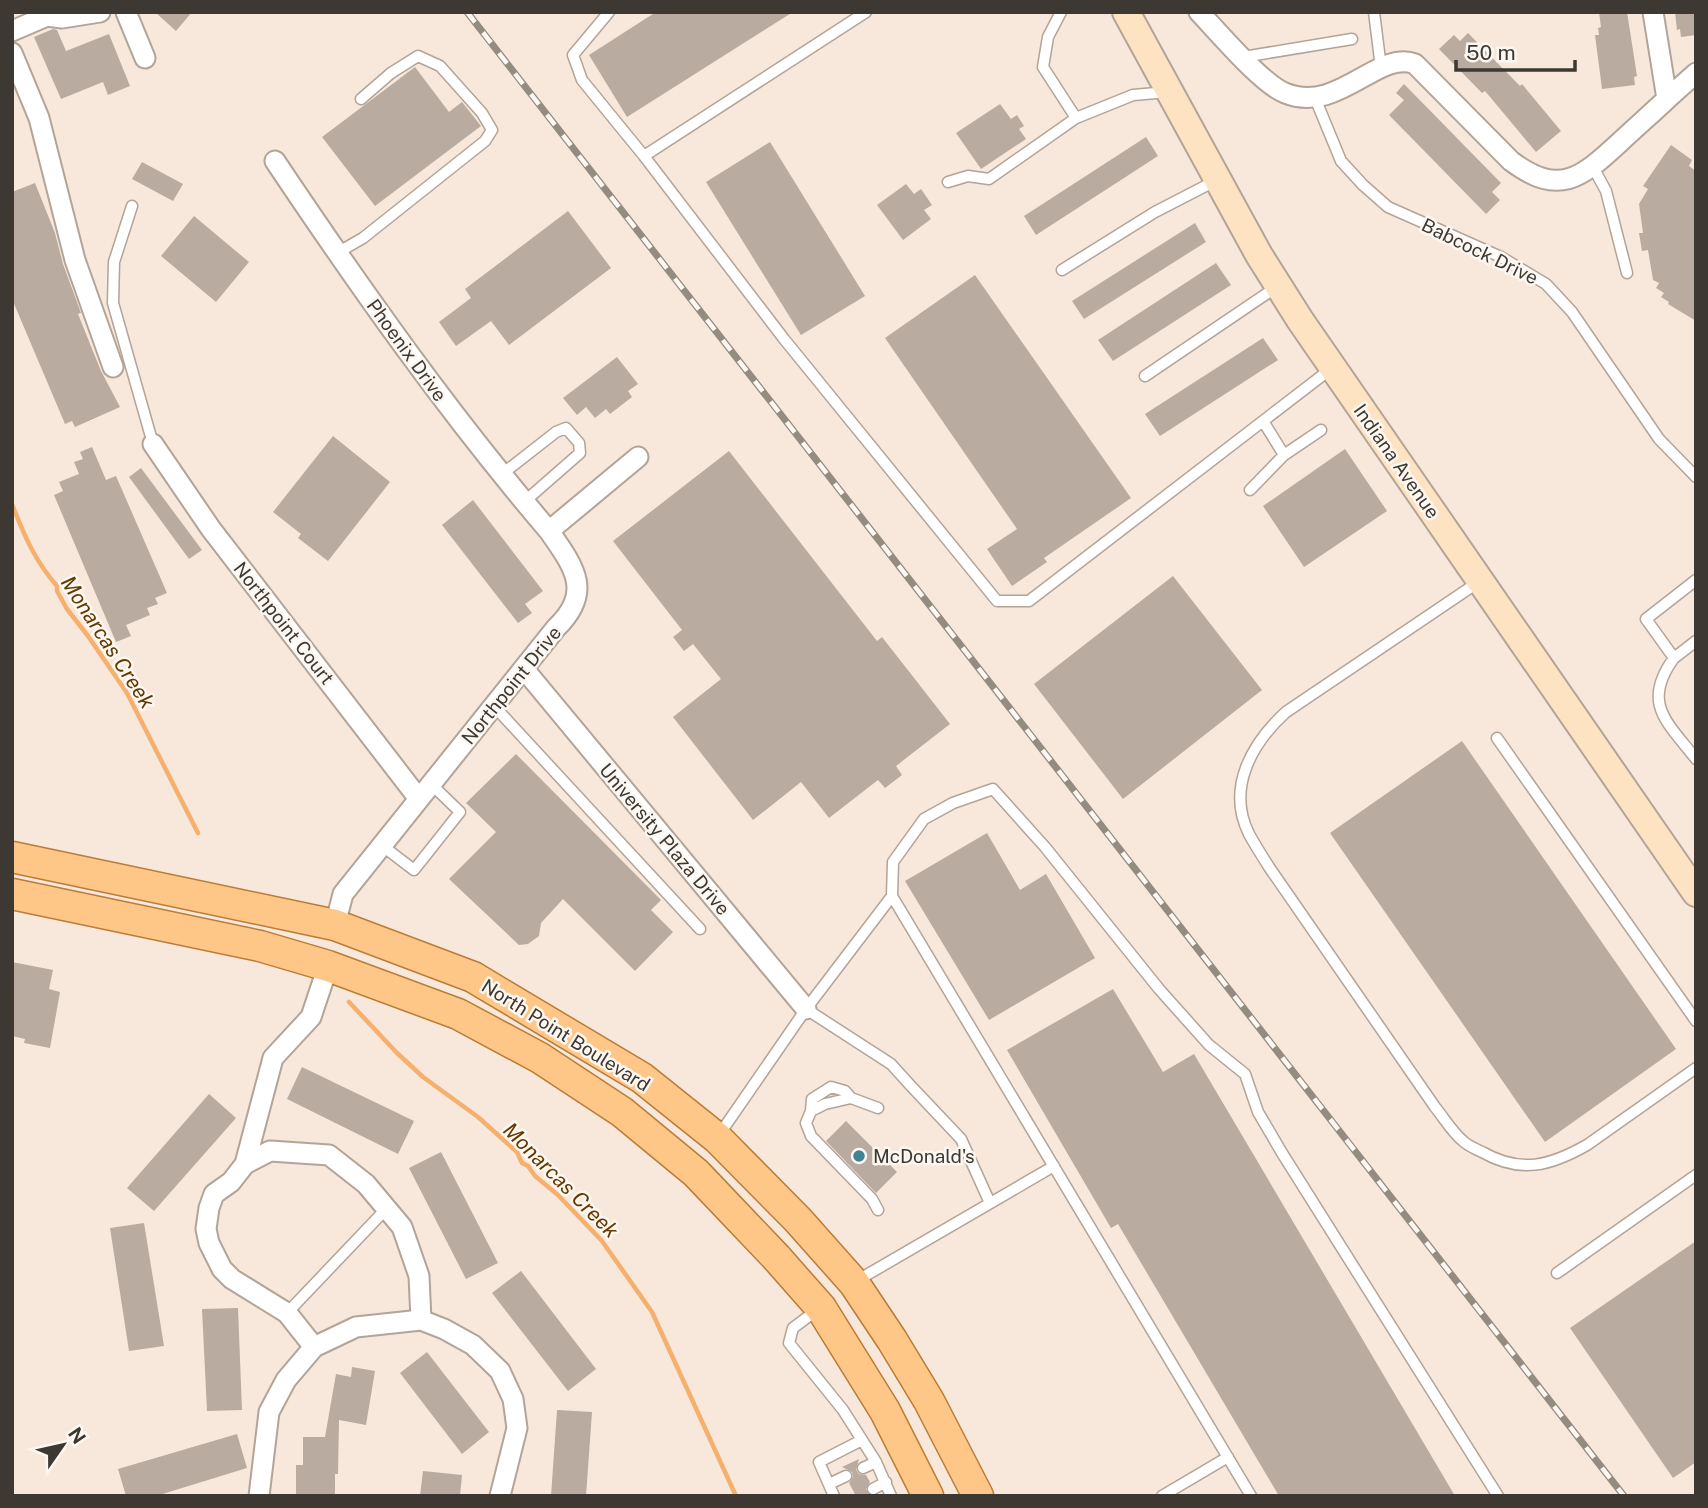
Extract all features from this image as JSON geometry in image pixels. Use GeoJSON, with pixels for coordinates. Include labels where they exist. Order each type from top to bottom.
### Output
{"type":"FeatureCollection","features":[{"type":"Feature","properties":{"kind":"main road","name":"Indiana Avenue"},"geometry":{"type":"LineString","coordinates":[[1125,12],[1278,286],[1696,893]]}},
{"type":"Feature","properties":{"kind":"main road","name":"North Point Boulevard"},"geometry":{"type":"LineString","coordinates":[[12,857],[335,925],[473,977],[642,1078],[717,1138],[798,1220],[853,1283],[929,1401],[978,1496]]}},
{"type":"Feature","properties":{"kind":"main road","name":"North Point Boulevard"},"geometry":{"type":"LineString","coordinates":[[12,894],[260,946],[328,966],[458,1014],[551,1065],[622,1112],[696,1173],[821,1308],[885,1412],[928,1496]]}},
{"type":"Feature","properties":{"kind":"main road"},"geometry":{"type":"LineString","coordinates":[[200,934],[220,923],[306,942],[318,942],[335,925]]}},
{"type":"Feature","properties":{"kind":"main road"},"geometry":{"type":"LineString","coordinates":[[328,966],[345,949],[355,945],[473,990],[491,987]]}},
{"type":"Feature","properties":{"kind":"main road"},"geometry":{"type":"LineString","coordinates":[[776,1257],[786,1254],[801,1257],[825,1284],[830,1286],[853,1283]]}},
{"type":"Feature","properties":{"kind":"main road"},"geometry":{"type":"LineString","coordinates":[[821,1308],[837,1303],[848,1304],[858,1311],[878,1336],[892,1340]]}},
{"type":"Feature","properties":{"kind":"street"},"geometry":{"type":"LineString","coordinates":[[12,31],[46,14],[62,18],[100,12]]}},
{"type":"Feature","properties":{"kind":"street"},"geometry":{"type":"LineString","coordinates":[[126,12],[145,58]]}},
{"type":"Feature","properties":{"kind":"street"},"geometry":{"type":"LineString","coordinates":[[1199,12],[1272,86],[1298,97],[1315,98],[1331,94],[1400,61],[1415,64],[1511,162],[1528,174],[1543,180],[1570,178],[1593,167],[1696,73]]}},
{"type":"Feature","properties":{"kind":"street"},"geometry":{"type":"LineString","coordinates":[[1653,12],[1667,99]]}},
{"type":"Feature","properties":{"kind":"street"},"geometry":{"type":"LineString","coordinates":[[12,53],[39,118],[75,260],[113,367]]}},
{"type":"Feature","properties":{"kind":"street","name":"Phoenix Drive"},"geometry":{"type":"LineString","coordinates":[[275,161],[337,253],[501,475],[549,531]]}},
{"type":"Feature","properties":{"kind":"street","name":"Northpoint Court"},"geometry":{"type":"LineString","coordinates":[[153,444],[211,529],[425,791]]}},
{"type":"Feature","properties":{"kind":"street"},"geometry":{"type":"LineString","coordinates":[[549,531],[638,457]]}},
{"type":"Feature","properties":{"kind":"street","name":"Northpoint Drive"},"geometry":{"type":"LineString","coordinates":[[335,925],[343,894],[384,847],[425,791],[571,613],[579,589],[566,556],[549,531]]}},
{"type":"Feature","properties":{"kind":"street","name":"University Plaza Drive"},"geometry":{"type":"LineString","coordinates":[[524,669],[806,1009]]}},
{"type":"Feature","properties":{"kind":"street"},"geometry":{"type":"LineString","coordinates":[[314,1347],[287,1313],[232,1279],[217,1263],[206,1229],[214,1194],[231,1182],[245,1164],[273,1058],[311,1017],[328,966]]}},
{"type":"Feature","properties":{"kind":"street"},"geometry":{"type":"LineString","coordinates":[[245,1164],[270,1151],[329,1155],[366,1184],[402,1227],[419,1276],[421,1320]]}},
{"type":"Feature","properties":{"kind":"street"},"geometry":{"type":"LineString","coordinates":[[260,1496],[270,1412],[286,1380],[314,1347],[356,1327],[421,1320],[473,1345],[500,1371],[513,1399],[517,1428],[500,1496]]}},
{"type":"Feature","properties":{"kind":"lane"},"geometry":{"type":"LineString","coordinates":[[609,12],[573,55],[582,80],[644,156],[784,339],[997,601],[1029,601],[1333,368]]}},
{"type":"Feature","properties":{"kind":"lane"},"geometry":{"type":"LineString","coordinates":[[644,156],[866,12]]}},
{"type":"Feature","properties":{"kind":"lane"},"geometry":{"type":"LineString","coordinates":[[1061,12],[1048,37],[1043,67],[1076,118]]}},
{"type":"Feature","properties":{"kind":"lane"},"geometry":{"type":"LineString","coordinates":[[1374,12],[1381,69]]}},
{"type":"Feature","properties":{"kind":"lane"},"geometry":{"type":"LineString","coordinates":[[1243,57],[1352,39]]}},
{"type":"Feature","properties":{"kind":"lane"},"geometry":{"type":"LineString","coordinates":[[337,253],[363,238],[485,141],[492,130],[482,113],[440,66],[418,56],[391,73],[361,99]]}},
{"type":"Feature","properties":{"kind":"lane"},"geometry":{"type":"LineString","coordinates":[[948,182],[968,176],[989,178],[1076,118],[1133,95],[1169,92]]}},
{"type":"Feature","properties":{"kind":"lane","name":"Babcock Drive"},"geometry":{"type":"LineString","coordinates":[[1315,98],[1341,161],[1388,207],[1501,257],[1546,284],[1572,312],[1659,439],[1696,477]]}},
{"type":"Feature","properties":{"kind":"lane"},"geometry":{"type":"LineString","coordinates":[[1593,167],[1606,191],[1627,273]]}},
{"type":"Feature","properties":{"kind":"lane"},"geometry":{"type":"LineString","coordinates":[[1062,270],[1155,212],[1217,179]]}},
{"type":"Feature","properties":{"kind":"lane"},"geometry":{"type":"LineString","coordinates":[[132,206],[114,262],[113,303],[153,444]]}},
{"type":"Feature","properties":{"kind":"lane"},"geometry":{"type":"LineString","coordinates":[[1145,376],[1278,286]]}},
{"type":"Feature","properties":{"kind":"lane"},"geometry":{"type":"LineString","coordinates":[[1264,421],[1284,455]]}},
{"type":"Feature","properties":{"kind":"lane"},"geometry":{"type":"LineString","coordinates":[[501,475],[555,432],[566,428],[579,443],[580,453],[524,502]]}},
{"type":"Feature","properties":{"kind":"lane"},"geometry":{"type":"LineString","coordinates":[[1250,491],[1284,455],[1321,430]]}},
{"type":"Feature","properties":{"kind":"lane"},"geometry":{"type":"LineString","coordinates":[[1674,658],[1646,619],[1696,580]]}},
{"type":"Feature","properties":{"kind":"lane"},"geometry":{"type":"LineString","coordinates":[[1480,581],[1286,712],[1268,728],[1255,745],[1245,768],[1240,801],[1248,832],[1269,867],[1435,1107],[1463,1142],[1494,1158],[1518,1166],[1543,1165],[1568,1156],[1587,1145],[1696,1068]]}},
{"type":"Feature","properties":{"kind":"lane"},"geometry":{"type":"LineString","coordinates":[[1696,641],[1674,658],[1663,673],[1658,689],[1658,704],[1666,721],[1696,759]]}},
{"type":"Feature","properties":{"kind":"lane"},"geometry":{"type":"LineString","coordinates":[[494,706],[700,929]]}},
{"type":"Feature","properties":{"kind":"lane"},"geometry":{"type":"LineString","coordinates":[[1497,738],[1696,1021]]}},
{"type":"Feature","properties":{"kind":"lane"},"geometry":{"type":"LineString","coordinates":[[1251,1496],[892,896],[893,862],[924,819],[953,803],[993,789],[1045,848],[1158,989],[1209,1045],[1245,1074],[1258,1112],[1282,1153],[1497,1496]]}},
{"type":"Feature","properties":{"kind":"lane"},"geometry":{"type":"LineString","coordinates":[[384,847],[414,870],[460,812],[425,791]]}},
{"type":"Feature","properties":{"kind":"lane"},"geometry":{"type":"LineString","coordinates":[[717,1138],[806,1009],[892,896]]}},
{"type":"Feature","properties":{"kind":"lane"},"geometry":{"type":"LineString","coordinates":[[806,1009],[891,1064],[961,1139],[990,1203]]}},
{"type":"Feature","properties":{"kind":"lane"},"geometry":{"type":"LineString","coordinates":[[878,1108],[831,1087],[811,1099],[811,1111],[806,1123],[811,1136],[872,1199],[878,1210]]}},
{"type":"Feature","properties":{"kind":"lane"},"geometry":{"type":"LineString","coordinates":[[811,1111],[825,1104],[851,1098]]}},
{"type":"Feature","properties":{"kind":"lane"},"geometry":{"type":"LineString","coordinates":[[853,1283],[1054,1166]]}},
{"type":"Feature","properties":{"kind":"lane"},"geometry":{"type":"LineString","coordinates":[[1557,1273],[1696,1175]]}},
{"type":"Feature","properties":{"kind":"lane"},"geometry":{"type":"LineString","coordinates":[[287,1313],[387,1208]]}},
{"type":"Feature","properties":{"kind":"lane"},"geometry":{"type":"LineString","coordinates":[[821,1308],[793,1328],[789,1343],[804,1365],[843,1410],[876,1462],[891,1496]]}},
{"type":"Feature","properties":{"kind":"lane"},"geometry":{"type":"LineString","coordinates":[[834,1496],[819,1462],[862,1440]]}},
{"type":"Feature","properties":{"kind":"lane"},"geometry":{"type":"LineString","coordinates":[[1162,1496],[1228,1457]]}},
{"type":"Feature","properties":{"kind":"lane"},"geometry":{"type":"LineString","coordinates":[[863,1468],[876,1462]]}},
{"type":"Feature","properties":{"kind":"lane"},"geometry":{"type":"LineString","coordinates":[[829,1484],[846,1476]]}},
{"type":"Feature","properties":{"kind":"lane"},"geometry":{"type":"LineString","coordinates":[[873,1489],[886,1482]]}},
{"type":"Feature","properties":{"kind":"building"},"geometry":{"type":"Polygon","coordinates":[[[155,12],[192,12],[176,31],[155,12]]]}},
{"type":"Feature","properties":{"kind":"building"},"geometry":{"type":"Polygon","coordinates":[[[656,12],[793,12],[627,117],[589,55],[656,12]]]}},
{"type":"Feature","properties":{"kind":"building"},"geometry":{"type":"Polygon","coordinates":[[[1599,12],[1627,12],[1637,76],[1634,77],[1635,85],[1602,89],[1595,35],[1599,35],[1598,28],[1601,27],[1599,12]]]}},
{"type":"Feature","properties":{"kind":"building"},"geometry":{"type":"Polygon","coordinates":[[[1675,12],[1696,12],[1696,35],[1681,37],[1680,29],[1677,30],[1675,12]]]}},
{"type":"Feature","properties":{"kind":"building"},"geometry":{"type":"Polygon","coordinates":[[[53,29],[57,30],[66,51],[109,34],[130,86],[108,95],[103,82],[61,99],[34,37],[53,29]]]}},
{"type":"Feature","properties":{"kind":"building"},"geometry":{"type":"Polygon","coordinates":[[[1468,33],[1520,86],[1522,84],[1561,131],[1536,152],[1485,91],[1482,93],[1439,49],[1454,35],[1460,41],[1468,33]]]}},
{"type":"Feature","properties":{"kind":"building"},"geometry":{"type":"Polygon","coordinates":[[[415,67],[449,112],[462,102],[481,126],[375,206],[322,137],[415,67]]]}},
{"type":"Feature","properties":{"kind":"building"},"geometry":{"type":"Polygon","coordinates":[[[1404,84],[1501,183],[1492,192],[1500,200],[1486,214],[1389,115],[1404,100],[1396,93],[1404,84]]]}},
{"type":"Feature","properties":{"kind":"building"},"geometry":{"type":"Polygon","coordinates":[[[1000,104],[1011,119],[1017,115],[1024,126],[1019,129],[1026,139],[981,169],[956,133],[1000,104]]]}},
{"type":"Feature","properties":{"kind":"building"},"geometry":{"type":"Polygon","coordinates":[[[1146,137],[1158,156],[1036,235],[1024,216],[1146,137]]]}},
{"type":"Feature","properties":{"kind":"building"},"geometry":{"type":"Polygon","coordinates":[[[770,142],[865,296],[801,335],[706,182],[770,142]]]}},
{"type":"Feature","properties":{"kind":"building"},"geometry":{"type":"Polygon","coordinates":[[[1671,145],[1692,160],[1689,166],[1696,171],[1696,321],[1661,297],[1664,293],[1656,288],[1659,283],[1653,280],[1648,250],[1642,251],[1639,233],[1643,233],[1639,204],[1648,189],[1643,186],[1671,145]]]}},
{"type":"Feature","properties":{"kind":"building"},"geometry":{"type":"Polygon","coordinates":[[[142,162],[183,184],[173,201],[132,179],[142,162]]]}},
{"type":"Feature","properties":{"kind":"building"},"geometry":{"type":"Polygon","coordinates":[[[35,183],[55,233],[81,313],[78,314],[101,371],[120,407],[75,427],[72,421],[65,424],[12,299],[12,192],[35,183]]]}},
{"type":"Feature","properties":{"kind":"building"},"geometry":{"type":"Polygon","coordinates":[[[906,184],[914,194],[921,189],[932,205],[924,210],[931,219],[903,240],[877,205],[906,184]]]}},
{"type":"Feature","properties":{"kind":"building"},"geometry":{"type":"Polygon","coordinates":[[[568,211],[611,268],[509,345],[491,321],[456,346],[439,322],[471,298],[465,289],[568,211]]]}},
{"type":"Feature","properties":{"kind":"building"},"geometry":{"type":"Polygon","coordinates":[[[194,216],[249,262],[216,302],[161,256],[194,216]]]}},
{"type":"Feature","properties":{"kind":"building"},"geometry":{"type":"Polygon","coordinates":[[[1195,223],[1206,242],[1084,319],[1072,301],[1195,223]]]}},
{"type":"Feature","properties":{"kind":"building"},"geometry":{"type":"Polygon","coordinates":[[[1216,263],[1231,285],[1113,361],[1098,340],[1216,263]]]}},
{"type":"Feature","properties":{"kind":"building"},"geometry":{"type":"Polygon","coordinates":[[[975,275],[1131,498],[1044,558],[1047,562],[1012,586],[987,549],[1017,529],[885,338],[975,275]]]}},
{"type":"Feature","properties":{"kind":"building"},"geometry":{"type":"Polygon","coordinates":[[[1263,338],[1278,360],[1160,436],[1145,414],[1263,338]]]}},
{"type":"Feature","properties":{"kind":"building"},"geometry":{"type":"Polygon","coordinates":[[[617,357],[638,384],[628,391],[632,397],[610,414],[606,409],[595,418],[586,407],[577,415],[563,398],[617,357]]]}},
{"type":"Feature","properties":{"kind":"building"},"geometry":{"type":"Polygon","coordinates":[[[333,436],[390,482],[328,561],[298,538],[301,534],[273,512],[333,436]]]}},
{"type":"Feature","properties":{"kind":"building"},"geometry":{"type":"Polygon","coordinates":[[[92,447],[106,480],[116,476],[167,593],[155,598],[158,604],[147,608],[150,615],[126,625],[131,636],[116,642],[54,495],[63,491],[59,482],[79,474],[74,462],[83,459],[80,452],[92,447]]]}},
{"type":"Feature","properties":{"kind":"building"},"geometry":{"type":"Polygon","coordinates":[[[1345,449],[1387,511],[1304,567],[1263,506],[1345,449]]]}},
{"type":"Feature","properties":{"kind":"building"},"geometry":{"type":"Polygon","coordinates":[[[729,451],[877,641],[882,637],[950,724],[896,766],[902,775],[885,788],[878,780],[829,818],[801,782],[753,820],[673,717],[721,679],[693,644],[684,651],[673,637],[682,630],[613,541],[729,451]]]}},
{"type":"Feature","properties":{"kind":"building"},"geometry":{"type":"Polygon","coordinates":[[[141,468],[202,550],[189,559],[129,477],[141,468]]]}},
{"type":"Feature","properties":{"kind":"building"},"geometry":{"type":"Polygon","coordinates":[[[473,500],[543,591],[525,604],[532,613],[518,623],[442,525],[473,500]]]}},
{"type":"Feature","properties":{"kind":"building"},"geometry":{"type":"Polygon","coordinates":[[[1173,576],[1262,690],[1123,799],[1034,684],[1173,576]]]}},
{"type":"Feature","properties":{"kind":"building"},"geometry":{"type":"Polygon","coordinates":[[[1462,741],[1676,1049],[1545,1142],[1330,833],[1462,741]]]}},
{"type":"Feature","properties":{"kind":"building"},"geometry":{"type":"Polygon","coordinates":[[[516,754],[661,900],[651,910],[673,932],[635,971],[563,899],[541,923],[539,936],[528,944],[519,945],[449,879],[496,832],[466,803],[516,754]]]}},
{"type":"Feature","properties":{"kind":"building"},"geometry":{"type":"Polygon","coordinates":[[[987,833],[1020,890],[1046,874],[1095,958],[989,1020],[905,881],[987,833]]]}},
{"type":"Feature","properties":{"kind":"building"},"geometry":{"type":"Polygon","coordinates":[[[12,962],[53,970],[49,989],[60,992],[50,1048],[24,1043],[25,1039],[12,1036],[12,962]]]}},
{"type":"Feature","properties":{"kind":"building"},"geometry":{"type":"Polygon","coordinates":[[[1113,989],[1163,1072],[1194,1054],[1455,1496],[1279,1496],[1118,1224],[1111,1228],[1007,1050],[1113,989]]]}},
{"type":"Feature","properties":{"kind":"building"},"geometry":{"type":"Polygon","coordinates":[[[302,1067],[414,1121],[398,1154],[287,1099],[302,1067]]]}},
{"type":"Feature","properties":{"kind":"building"},"geometry":{"type":"Polygon","coordinates":[[[209,1094],[236,1118],[154,1211],[127,1188],[209,1094]]]}},
{"type":"Feature","properties":{"kind":"building"},"geometry":{"type":"Polygon","coordinates":[[[846,1121],[897,1172],[876,1193],[826,1141],[846,1121]]]}},
{"type":"Feature","properties":{"kind":"building"},"geometry":{"type":"Polygon","coordinates":[[[441,1152],[498,1263],[466,1279],[409,1168],[441,1152]]]}},
{"type":"Feature","properties":{"kind":"building"},"geometry":{"type":"Polygon","coordinates":[[[144,1223],[164,1346],[129,1351],[110,1228],[144,1223]]]}},
{"type":"Feature","properties":{"kind":"building"},"geometry":{"type":"Polygon","coordinates":[[[1696,1241],[1696,1462],[1673,1478],[1570,1328],[1696,1241]]]}},
{"type":"Feature","properties":{"kind":"building"},"geometry":{"type":"Polygon","coordinates":[[[521,1271],[596,1369],[568,1391],[492,1293],[521,1271]]]}},
{"type":"Feature","properties":{"kind":"building"},"geometry":{"type":"Polygon","coordinates":[[[238,1308],[242,1410],[207,1411],[202,1309],[238,1308]]]}},
{"type":"Feature","properties":{"kind":"building"},"geometry":{"type":"Polygon","coordinates":[[[427,1352],[489,1432],[462,1454],[400,1373],[427,1352]]]}},
{"type":"Feature","properties":{"kind":"building"},"geometry":{"type":"Polygon","coordinates":[[[352,1367],[375,1371],[366,1425],[339,1420],[335,1496],[296,1496],[296,1465],[303,1465],[303,1437],[325,1437],[336,1374],[351,1377],[352,1367]]]}},
{"type":"Feature","properties":{"kind":"building"},"geometry":{"type":"Polygon","coordinates":[[[557,1410],[592,1412],[586,1496],[551,1496],[557,1410]]]}},
{"type":"Feature","properties":{"kind":"building"},"geometry":{"type":"Polygon","coordinates":[[[237,1434],[247,1468],[156,1496],[126,1496],[118,1469],[237,1434]]]}},
{"type":"Feature","properties":{"kind":"building"},"geometry":{"type":"Polygon","coordinates":[[[859,1459],[856,1470],[859,1474],[866,1475],[870,1482],[866,1489],[870,1496],[856,1496],[849,1483],[853,1477],[852,1472],[842,1467],[859,1459]]]}},
{"type":"Feature","properties":{"kind":"building"},"geometry":{"type":"Polygon","coordinates":[[[423,1471],[462,1475],[460,1496],[420,1496],[423,1471]]]}},
{"type":"Feature","properties":{"kind":"waterway","name":"Monarcas Creek"},"geometry":{"type":"LineString","coordinates":[[12,504],[31,547],[57,586],[67,609],[127,693],[198,833]]}},
{"type":"Feature","properties":{"kind":"waterway","name":"Monarcas Creek"},"geometry":{"type":"LineString","coordinates":[[349,1002],[423,1077],[478,1117],[517,1152],[522,1163],[558,1195],[602,1241],[652,1312],[736,1496]]}},
{"type":"Feature","properties":{"kind":"railway"},"geometry":{"type":"LineString","coordinates":[[467,12],[1624,1496]]}},
{"type":"Feature","properties":{"kind":"place","name":"McDonald's"},"geometry":{"type":"Point","coordinates":[859,1156]}}]}
